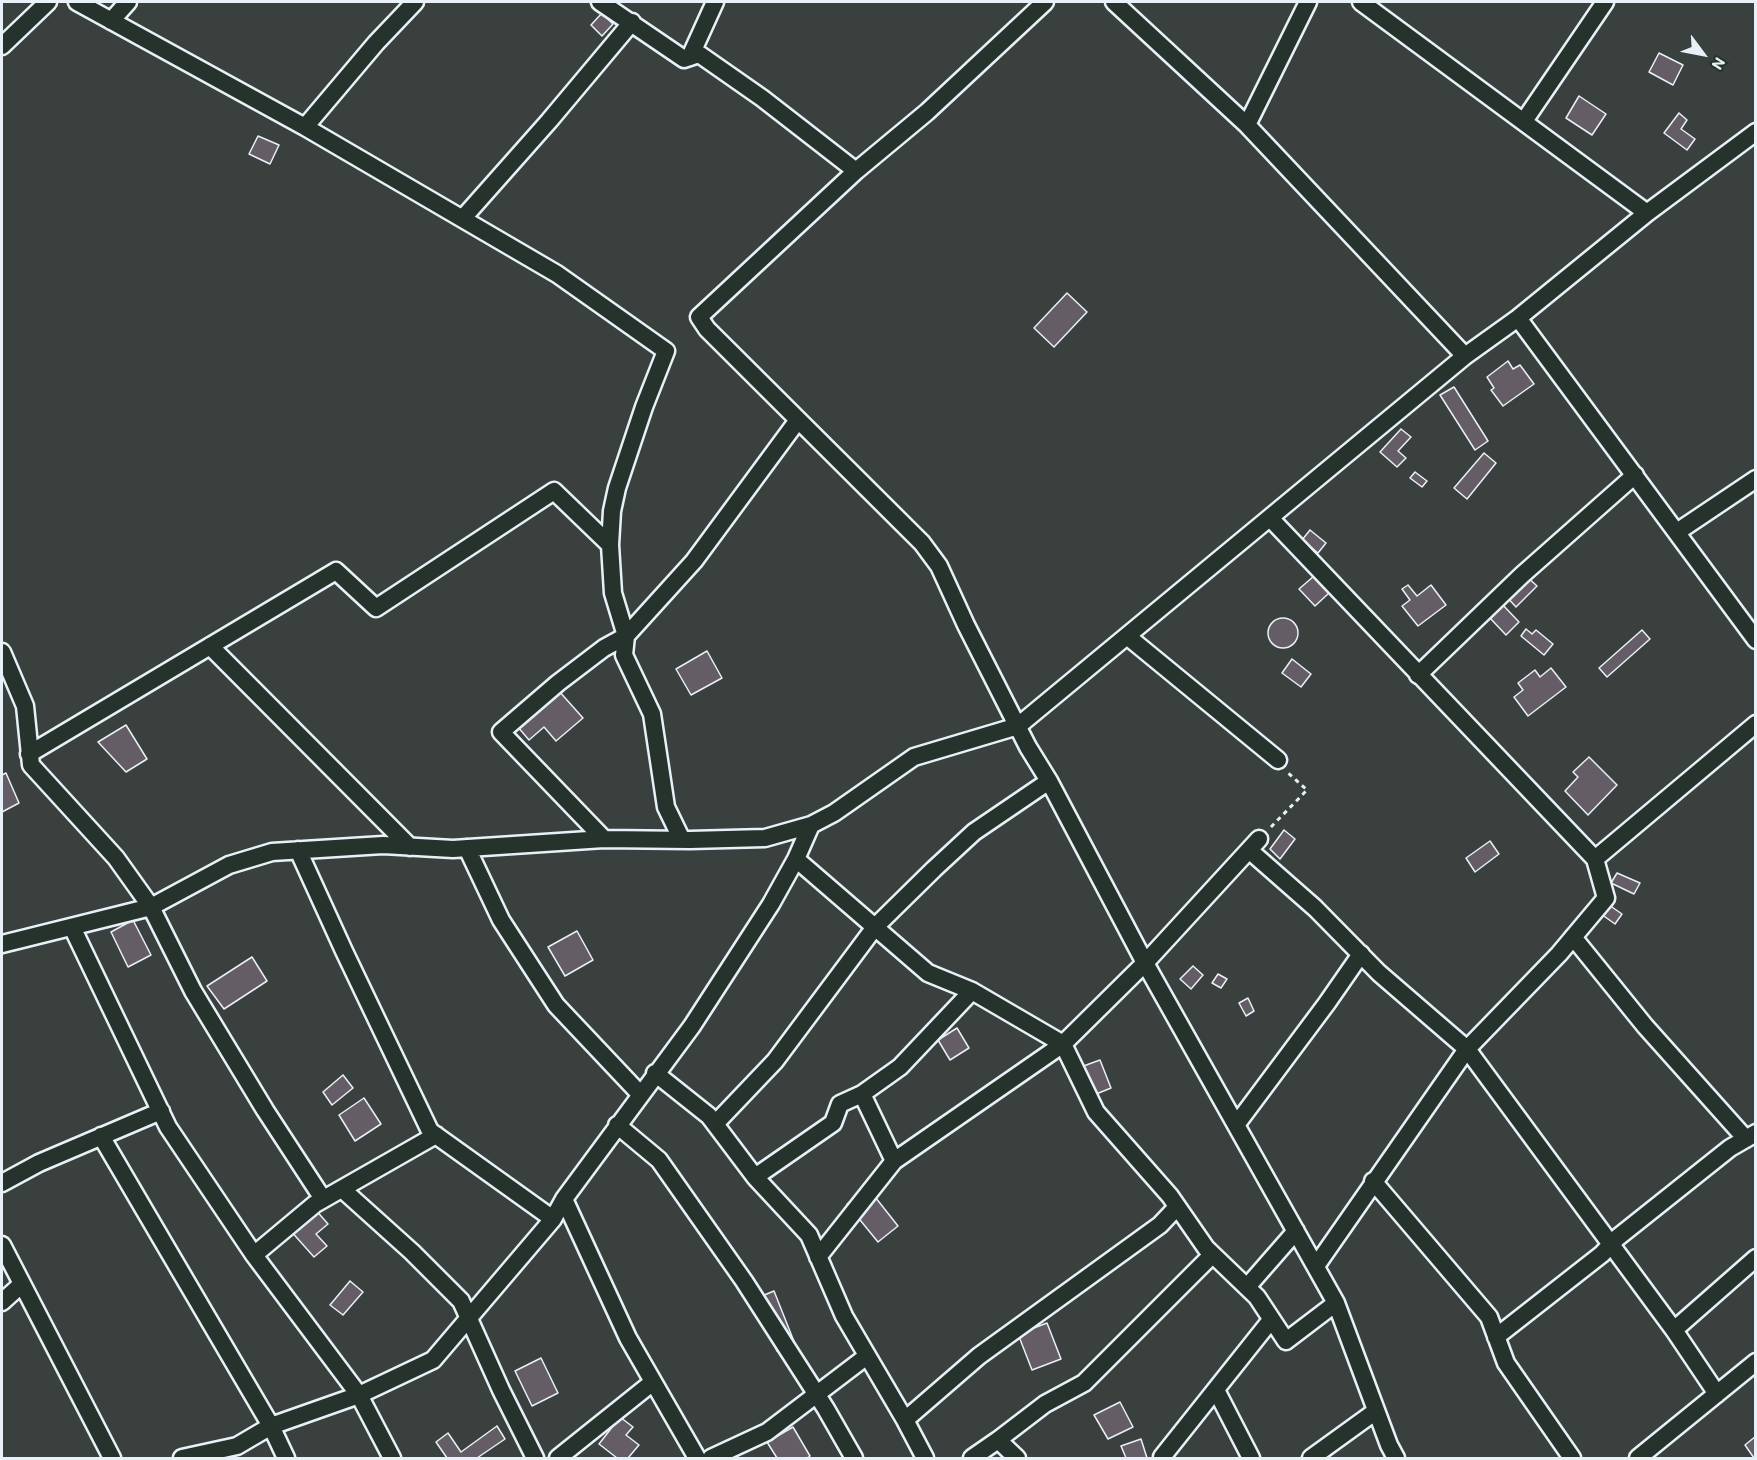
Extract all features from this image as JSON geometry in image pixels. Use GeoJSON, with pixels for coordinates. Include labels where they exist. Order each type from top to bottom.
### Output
{"type":"FeatureCollection","features":[{"type":"Feature","properties":{"kind":"street"},"geometry":{"type":"LineString","coordinates":[[2,46],[48,2]]}},
{"type":"Feature","properties":{"kind":"street"},"geometry":{"type":"LineString","coordinates":[[77,2],[305,127],[463,218],[557,274],[666,351],[644,407],[617,488],[612,511],[610,545],[613,593],[627,636],[624,655],[652,714],[666,807],[682,840]]}},
{"type":"Feature","properties":{"kind":"street"},"geometry":{"type":"LineString","coordinates":[[111,21],[128,2]]}},
{"type":"Feature","properties":{"kind":"street"},"geometry":{"type":"LineString","coordinates":[[305,127],[376,43],[415,2]]}},
{"type":"Feature","properties":{"kind":"street"},"geometry":{"type":"LineString","coordinates":[[600,2],[684,59],[699,54],[762,98],[856,171]]}},
{"type":"Feature","properties":{"kind":"street"},"geometry":{"type":"LineString","coordinates":[[690,57],[715,2]]}},
{"type":"Feature","properties":{"kind":"street"},"geometry":{"type":"LineString","coordinates":[[1045,2],[927,112],[856,171],[699,317],[707,329],[922,543],[939,566],[966,625],[1028,747],[1049,781],[1145,963],[1336,1303],[1396,1458]]}},
{"type":"Feature","properties":{"kind":"street"},"geometry":{"type":"LineString","coordinates":[[1114,2],[1247,125],[1465,356]]}},
{"type":"Feature","properties":{"kind":"street"},"geometry":{"type":"LineString","coordinates":[[1247,125],[1308,2]]}},
{"type":"Feature","properties":{"kind":"street"},"geometry":{"type":"LineString","coordinates":[[1361,2],[1647,213]]}},
{"type":"Feature","properties":{"kind":"street"},"geometry":{"type":"LineString","coordinates":[[1524,121],[1605,2]]}},
{"type":"Feature","properties":{"kind":"street"},"geometry":{"type":"LineString","coordinates":[[463,218],[549,122],[632,22]]}},
{"type":"Feature","properties":{"kind":"street"},"geometry":{"type":"LineString","coordinates":[[2,944],[151,907],[229,865],[272,852],[383,845],[466,848],[604,839],[765,838],[811,825],[834,813],[914,757],[1018,726],[1465,356],[1518,318],[1647,213],[1755,132]]}},
{"type":"Feature","properties":{"kind":"street"},"geometry":{"type":"LineString","coordinates":[[1518,318],[1755,640]]}},
{"type":"Feature","properties":{"kind":"street"},"geometry":{"type":"LineString","coordinates":[[604,839],[501,732],[558,683],[604,648],[627,636],[694,561],[798,420]]}},
{"type":"Feature","properties":{"kind":"street"},"geometry":{"type":"LineString","coordinates":[[1418,675],[1522,575],[1635,475]]}},
{"type":"Feature","properties":{"kind":"street"},"geometry":{"type":"LineString","coordinates":[[1677,532],[1755,479]]}},
{"type":"Feature","properties":{"kind":"street"},"geometry":{"type":"LineString","coordinates":[[29,754],[336,571],[376,608],[554,491],[610,545]]}},
{"type":"Feature","properties":{"kind":"street"},"geometry":{"type":"LineString","coordinates":[[1270,518],[1595,859],[1606,898],[1573,937],[1467,1049],[1316,1266]]}},
{"type":"Feature","properties":{"kind":"street"},"geometry":{"type":"LineString","coordinates":[[1127,636],[1278,760]]}},
{"type":"Feature","properties":{"kind":"street"},"geometry":{"type":"LineString","coordinates":[[210,646],[410,847]]}},
{"type":"Feature","properties":{"kind":"street"},"geometry":{"type":"LineString","coordinates":[[2,652],[25,706],[30,765],[116,858],[151,907],[193,991],[265,1110],[323,1199]]}},
{"type":"Feature","properties":{"kind":"street"},"geometry":{"type":"LineString","coordinates":[[1595,859],[1755,724]]}},
{"type":"Feature","properties":{"kind":"street"},"geometry":{"type":"LineString","coordinates":[[715,1124],[775,1060],[875,927],[974,832],[1049,781]]}},
{"type":"Feature","properties":{"kind":"street"},"geometry":{"type":"LineString","coordinates":[[182,1458],[237,1446],[271,1426],[359,1395],[434,1360],[553,1219],[564,1199],[617,1125],[692,1026],[771,904],[796,859],[811,825]]}},
{"type":"Feature","properties":{"kind":"street"},"geometry":{"type":"LineString","coordinates":[[819,1257],[894,1161],[1064,1044],[1145,963],[1254,845],[1379,973],[1467,1049],[1674,1330],[1717,1394]]}},
{"type":"Feature","properties":{"kind":"street"},"geometry":{"type":"LineString","coordinates":[[466,848],[501,920],[556,1005],[640,1094]]}},
{"type":"Feature","properties":{"kind":"street"},"geometry":{"type":"LineString","coordinates":[[298,850],[430,1131],[553,1219]]}},
{"type":"Feature","properties":{"kind":"street"},"geometry":{"type":"LineString","coordinates":[[796,859],[928,973],[972,991],[1064,1044],[1096,1112],[1177,1207],[1212,1255],[1257,1297],[1286,1341],[1336,1303]]}},
{"type":"Feature","properties":{"kind":"street"},"geometry":{"type":"LineString","coordinates":[[72,927],[168,1127],[254,1255],[359,1395],[392,1458]]}},
{"type":"Feature","properties":{"kind":"street"},"geometry":{"type":"LineString","coordinates":[[1496,1337],[1602,1254],[1730,1148],[1751,1136],[1645,1026],[1573,937]]}},
{"type":"Feature","properties":{"kind":"street"},"geometry":{"type":"LineString","coordinates":[[1236,1125],[1327,1003],[1360,954]]}},
{"type":"Feature","properties":{"kind":"street"},"geometry":{"type":"LineString","coordinates":[[755,1177],[833,1122],[840,1104],[862,1094],[900,1066],[972,991]]}},
{"type":"Feature","properties":{"kind":"street"},"geometry":{"type":"LineString","coordinates":[[655,1073],[708,1116],[755,1177],[809,1235],[844,1316],[925,1458]]}},
{"type":"Feature","properties":{"kind":"street"},"geometry":{"type":"LineString","coordinates":[[862,1094],[894,1161]]}},
{"type":"Feature","properties":{"kind":"street"},"geometry":{"type":"LineString","coordinates":[[2,1183],[39,1163],[160,1111]]}},
{"type":"Feature","properties":{"kind":"street"},"geometry":{"type":"LineString","coordinates":[[617,1125],[660,1160],[744,1281],[854,1458]]}},
{"type":"Feature","properties":{"kind":"street"},"geometry":{"type":"LineString","coordinates":[[254,1255],[323,1199],[436,1135]]}},
{"type":"Feature","properties":{"kind":"street"},"geometry":{"type":"LineString","coordinates":[[101,1136],[271,1426],[286,1458]]}},
{"type":"Feature","properties":{"kind":"street"},"geometry":{"type":"LineString","coordinates":[[1373,1181],[1489,1317],[1506,1363],[1572,1458]]}},
{"type":"Feature","properties":{"kind":"street"},"geometry":{"type":"LineString","coordinates":[[342,1189],[462,1300],[468,1319],[501,1390],[536,1458]]}},
{"type":"Feature","properties":{"kind":"street"},"geometry":{"type":"LineString","coordinates":[[564,1199],[628,1338],[698,1458]]}},
{"type":"Feature","properties":{"kind":"street"},"geometry":{"type":"LineString","coordinates":[[905,1420],[980,1356],[1160,1225],[1177,1207]]}},
{"type":"Feature","properties":{"kind":"street"},"geometry":{"type":"LineString","coordinates":[[1247,1287],[1296,1231]]}},
{"type":"Feature","properties":{"kind":"street"},"geometry":{"type":"LineString","coordinates":[[2,1245],[112,1458]]}},
{"type":"Feature","properties":{"kind":"street"},"geometry":{"type":"LineString","coordinates":[[972,1458],[1045,1404],[1084,1383],[1212,1255]]}},
{"type":"Feature","properties":{"kind":"street"},"geometry":{"type":"LineString","coordinates":[[1674,1330],[1755,1258]]}},
{"type":"Feature","properties":{"kind":"street"},"geometry":{"type":"LineString","coordinates":[[2,1302],[22,1284]]}},
{"type":"Feature","properties":{"kind":"street"},"geometry":{"type":"LineString","coordinates":[[1163,1458],[1271,1320]]}},
{"type":"Feature","properties":{"kind":"street"},"geometry":{"type":"LineString","coordinates":[[711,1458],[767,1432],[867,1356]]}},
{"type":"Feature","properties":{"kind":"street"},"geometry":{"type":"LineString","coordinates":[[1638,1458],[1755,1362]]}},
{"type":"Feature","properties":{"kind":"street"},"geometry":{"type":"LineString","coordinates":[[558,1458],[653,1382]]}},
{"type":"Feature","properties":{"kind":"street"},"geometry":{"type":"LineString","coordinates":[[1216,1390],[1251,1458]]}},
{"type":"Feature","properties":{"kind":"street"},"geometry":{"type":"LineString","coordinates":[[1311,1458],[1376,1411]]}},
{"type":"Feature","properties":{"kind":"street"},"geometry":{"type":"LineString","coordinates":[[998,1440],[1017,1458]]}},
{"type":"Feature","properties":{"kind":"path"},"geometry":{"type":"LineString","coordinates":[[1254,845],[1307,790],[1290,776],[1278,760]]}},
{"type":"Feature","properties":{"kind":"building"},"geometry":{"type":"Polygon","coordinates":[[[602,13],[613,24],[602,36],[591,25],[602,13]]]}},
{"type":"Feature","properties":{"kind":"building"},"geometry":{"type":"Polygon","coordinates":[[[1659,53],[1683,65],[1673,85],[1649,72],[1659,53]]]}},
{"type":"Feature","properties":{"kind":"building"},"geometry":{"type":"Polygon","coordinates":[[[1579,96],[1606,114],[1592,135],[1566,118],[1579,96]]]}},
{"type":"Feature","properties":{"kind":"building"},"geometry":{"type":"Polygon","coordinates":[[[1679,113],[1687,120],[1681,129],[1695,139],[1687,150],[1664,133],[1679,113]]]}},
{"type":"Feature","properties":{"kind":"building"},"geometry":{"type":"Polygon","coordinates":[[[258,136],[279,145],[270,164],[249,154],[258,136]]]}},
{"type":"Feature","properties":{"kind":"building"},"geometry":{"type":"Polygon","coordinates":[[[1067,293],[1087,312],[1054,347],[1034,328],[1067,293]]]}},
{"type":"Feature","properties":{"kind":"building"},"geometry":{"type":"Polygon","coordinates":[[[1508,361],[1513,369],[1520,365],[1534,384],[1503,406],[1491,390],[1494,388],[1487,377],[1508,361]]]}},
{"type":"Feature","properties":{"kind":"building"},"geometry":{"type":"Polygon","coordinates":[[[1454,387],[1488,441],[1475,450],[1440,395],[1454,387]]]}},
{"type":"Feature","properties":{"kind":"building"},"geometry":{"type":"Polygon","coordinates":[[[1401,429],[1411,437],[1398,451],[1406,458],[1397,467],[1380,452],[1401,429]]]}},
{"type":"Feature","properties":{"kind":"building"},"geometry":{"type":"Polygon","coordinates":[[[1484,453],[1496,463],[1467,499],[1454,488],[1484,453]]]}},
{"type":"Feature","properties":{"kind":"building"},"geometry":{"type":"Polygon","coordinates":[[[1415,472],[1427,481],[1422,487],[1410,478],[1415,472]]]}},
{"type":"Feature","properties":{"kind":"building"},"geometry":{"type":"Polygon","coordinates":[[[1310,530],[1326,543],[1318,553],[1302,540],[1310,530]]]}},
{"type":"Feature","properties":{"kind":"building"},"geometry":{"type":"Polygon","coordinates":[[[1524,574],[1537,586],[1516,607],[1504,594],[1524,574]]]}},
{"type":"Feature","properties":{"kind":"building"},"geometry":{"type":"Polygon","coordinates":[[[1314,576],[1329,593],[1315,606],[1299,589],[1314,576]]]}},
{"type":"Feature","properties":{"kind":"building"},"geometry":{"type":"Polygon","coordinates":[[[1408,585],[1417,596],[1431,585],[1446,605],[1418,626],[1402,606],[1410,600],[1402,589],[1408,585]]]}},
{"type":"Feature","properties":{"kind":"building"},"geometry":{"type":"Polygon","coordinates":[[[1501,603],[1519,622],[1506,635],[1488,616],[1501,603]]]}},
{"type":"Feature","properties":{"kind":"building"},"geometry":{"type":"Polygon","coordinates":[[[1283,618],[1293,623],[1298,633],[1293,643],[1283,648],[1273,643],[1268,633],[1273,623],[1283,618]]]}},
{"type":"Feature","properties":{"kind":"building"},"geometry":{"type":"Polygon","coordinates":[[[1526,629],[1532,634],[1536,630],[1553,644],[1544,655],[1521,636],[1526,629]]]}},
{"type":"Feature","properties":{"kind":"building"},"geometry":{"type":"Polygon","coordinates":[[[1642,630],[1650,639],[1607,677],[1599,668],[1642,630]]]}},
{"type":"Feature","properties":{"kind":"building"},"geometry":{"type":"Polygon","coordinates":[[[707,651],[722,678],[691,695],[676,669],[707,651]]]}},
{"type":"Feature","properties":{"kind":"building"},"geometry":{"type":"Polygon","coordinates":[[[1292,659],[1311,674],[1301,687],[1282,673],[1292,659]]]}},
{"type":"Feature","properties":{"kind":"building"},"geometry":{"type":"Polygon","coordinates":[[[1551,668],[1566,687],[1528,716],[1514,697],[1523,690],[1518,683],[1535,670],[1540,677],[1551,668]]]}},
{"type":"Feature","properties":{"kind":"building"},"geometry":{"type":"Polygon","coordinates":[[[558,690],[583,718],[556,741],[544,727],[529,740],[517,726],[558,690]]]}},
{"type":"Feature","properties":{"kind":"building"},"geometry":{"type":"Polygon","coordinates":[[[126,725],[147,759],[126,772],[98,742],[126,725]]]}},
{"type":"Feature","properties":{"kind":"building"},"geometry":{"type":"Polygon","coordinates":[[[1589,757],[1617,785],[1588,815],[1565,791],[1578,777],[1573,772],[1589,757]]]}},
{"type":"Feature","properties":{"kind":"building"},"geometry":{"type":"Polygon","coordinates":[[[6,773],[19,803],[2,812],[2,775],[6,773]]]}},
{"type":"Feature","properties":{"kind":"building"},"geometry":{"type":"Polygon","coordinates":[[[1284,830],[1295,839],[1280,859],[1270,849],[1284,830]]]}},
{"type":"Feature","properties":{"kind":"building"},"geometry":{"type":"Polygon","coordinates":[[[1490,841],[1499,854],[1475,872],[1466,858],[1490,841]]]}},
{"type":"Feature","properties":{"kind":"building"},"geometry":{"type":"Polygon","coordinates":[[[1617,873],[1640,883],[1634,894],[1611,883],[1617,873]]]}},
{"type":"Feature","properties":{"kind":"building"},"geometry":{"type":"Polygon","coordinates":[[[1609,905],[1622,914],[1615,924],[1601,914],[1609,905]]]}},
{"type":"Feature","properties":{"kind":"building"},"geometry":{"type":"Polygon","coordinates":[[[133,920],[151,955],[128,967],[111,932],[133,920]]]}},
{"type":"Feature","properties":{"kind":"building"},"geometry":{"type":"Polygon","coordinates":[[[577,931],[593,960],[565,976],[548,947],[577,931]]]}},
{"type":"Feature","properties":{"kind":"building"},"geometry":{"type":"Polygon","coordinates":[[[252,957],[267,981],[224,1009],[207,986],[252,957]]]}},
{"type":"Feature","properties":{"kind":"building"},"geometry":{"type":"Polygon","coordinates":[[[1193,966],[1203,975],[1191,989],[1180,979],[1193,966]]]}},
{"type":"Feature","properties":{"kind":"building"},"geometry":{"type":"Polygon","coordinates":[[[1218,974],[1227,979],[1221,988],[1212,983],[1218,974]]]}},
{"type":"Feature","properties":{"kind":"building"},"geometry":{"type":"Polygon","coordinates":[[[1248,998],[1254,1011],[1246,1016],[1239,1003],[1248,998]]]}},
{"type":"Feature","properties":{"kind":"building"},"geometry":{"type":"Polygon","coordinates":[[[957,1028],[969,1048],[950,1060],[938,1040],[957,1028]]]}},
{"type":"Feature","properties":{"kind":"building"},"geometry":{"type":"Polygon","coordinates":[[[1100,1060],[1111,1088],[1089,1097],[1078,1068],[1100,1060]]]}},
{"type":"Feature","properties":{"kind":"building"},"geometry":{"type":"Polygon","coordinates":[[[343,1075],[353,1088],[332,1105],[323,1092],[343,1075]]]}},
{"type":"Feature","properties":{"kind":"building"},"geometry":{"type":"Polygon","coordinates":[[[364,1098],[381,1124],[355,1141],[339,1115],[364,1098]]]}},
{"type":"Feature","properties":{"kind":"building"},"geometry":{"type":"Polygon","coordinates":[[[868,1188],[898,1226],[878,1242],[847,1204],[868,1188]]]}},
{"type":"Feature","properties":{"kind":"building"},"geometry":{"type":"Polygon","coordinates":[[[314,1208],[328,1224],[316,1234],[327,1246],[314,1257],[289,1229],[314,1208]]]}},
{"type":"Feature","properties":{"kind":"building"},"geometry":{"type":"Polygon","coordinates":[[[350,1281],[363,1292],[343,1315],[330,1305],[350,1281]]]}},
{"type":"Feature","properties":{"kind":"building"},"geometry":{"type":"Polygon","coordinates":[[[774,1291],[795,1344],[777,1351],[757,1298],[774,1291]]]}},
{"type":"Feature","properties":{"kind":"building"},"geometry":{"type":"Polygon","coordinates":[[[1047,1323],[1061,1359],[1032,1370],[1018,1334],[1047,1323]]]}},
{"type":"Feature","properties":{"kind":"building"},"geometry":{"type":"Polygon","coordinates":[[[541,1358],[558,1393],[532,1406],[515,1371],[541,1358]]]}},
{"type":"Feature","properties":{"kind":"building"},"geometry":{"type":"Polygon","coordinates":[[[1120,1402],[1133,1427],[1108,1439],[1094,1415],[1120,1402]]]}},
{"type":"Feature","properties":{"kind":"building"},"geometry":{"type":"Polygon","coordinates":[[[620,1417],[633,1427],[626,1435],[639,1445],[628,1458],[617,1458],[599,1444],[620,1417]]]}},
{"type":"Feature","properties":{"kind":"building"},"geometry":{"type":"Polygon","coordinates":[[[497,1426],[505,1439],[477,1458],[447,1458],[436,1442],[448,1433],[461,1452],[497,1426]]]}},
{"type":"Feature","properties":{"kind":"building"},"geometry":{"type":"Polygon","coordinates":[[[793,1427],[810,1456],[807,1458],[777,1458],[767,1442],[793,1427]]]}},
{"type":"Feature","properties":{"kind":"building"},"geometry":{"type":"Polygon","coordinates":[[[1756,1436],[1756,1458],[1754,1458],[1745,1445],[1756,1436]]]}},
{"type":"Feature","properties":{"kind":"building"},"geometry":{"type":"Polygon","coordinates":[[[1141,1439],[1147,1458],[1126,1458],[1121,1446],[1141,1439]]]}}]}
